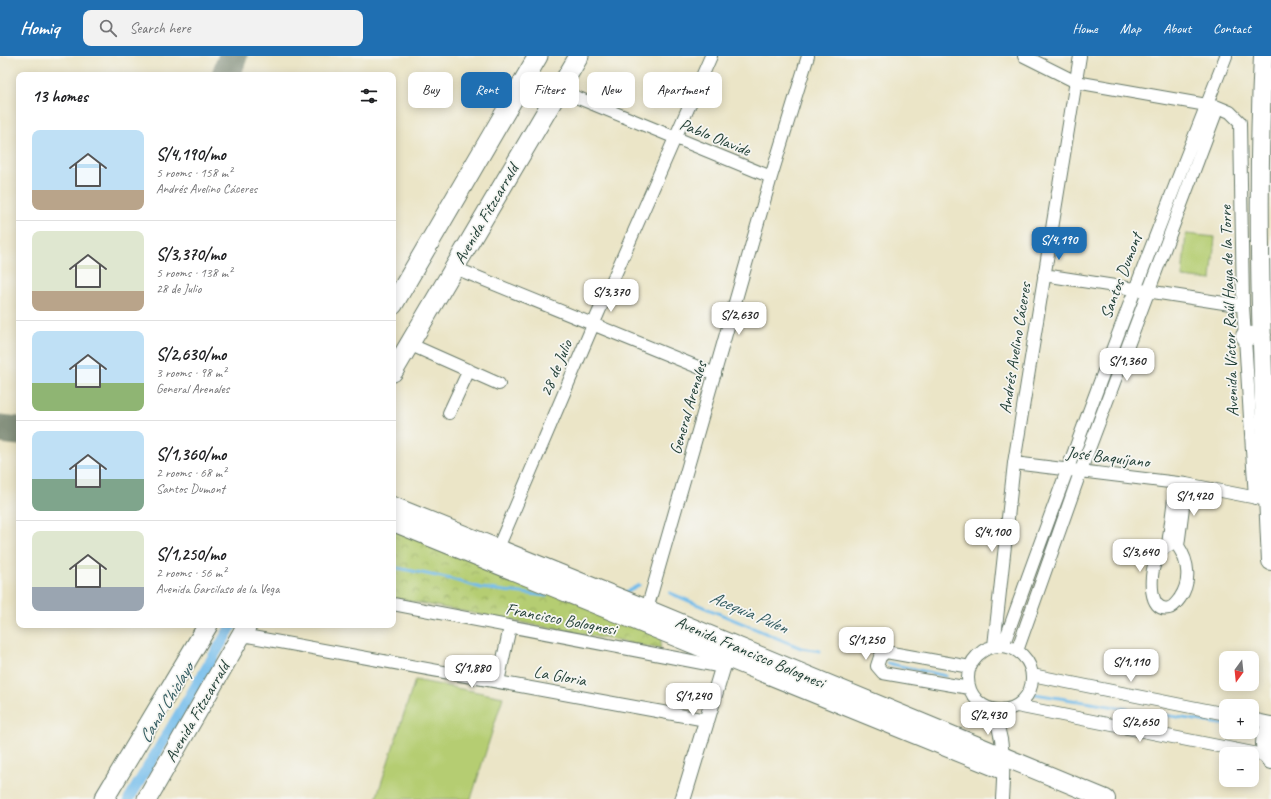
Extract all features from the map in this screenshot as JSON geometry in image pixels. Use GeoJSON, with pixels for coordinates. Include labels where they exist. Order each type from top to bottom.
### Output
{"type":"FeatureCollection","features":[{"type":"Feature","properties":{"kind":"highway","name":"Avenida Fitzcarrald"},"geometry":{"type":"LineString","coordinates":[[396,300],[538,56]]}},
{"type":"Feature","properties":{"kind":"highway","name":"Avenida Fitzcarrald"},"geometry":{"type":"LineString","coordinates":[[570,72],[579,56]]}},
{"type":"Feature","properties":{"kind":"highway","name":"Avenida Fitzcarrald"},"geometry":{"type":"LineString","coordinates":[[396,367],[548,108]]}},
{"type":"Feature","properties":{"kind":"highway","name":"Avenida Fitzcarrald"},"geometry":{"type":"LineString","coordinates":[[104,799],[206,628]]}},
{"type":"Feature","properties":{"kind":"highway","name":"Avenida Fitzcarrald"},"geometry":{"type":"LineString","coordinates":[[147,799],[245,630]]}},
{"type":"Feature","properties":{"kind":"main road"},"geometry":{"type":"LineString","coordinates":[[1262,56],[1254,335],[1262,499],[1271,561]]}},
{"type":"Feature","properties":{"kind":"main road","name":"Avenida Francisco Bolognesi"},"geometry":{"type":"LineString","coordinates":[[396,507],[495,555],[726,656],[1003,763],[1106,799]]}},
{"type":"Feature","properties":{"kind":"main road","name":"Avenida Francisco Bolognesi"},"geometry":{"type":"LineString","coordinates":[[396,523],[495,555],[647,609],[726,656]]}},
{"type":"Feature","properties":{"kind":"main road"},"geometry":{"type":"LineString","coordinates":[[1270,758],[1265,748],[1265,739],[1271,726]]}},
{"type":"Feature","properties":{"kind":"main road","name":"Avenida Francisco Bolognesi"},"geometry":{"type":"LineString","coordinates":[[1003,763],[1074,799]]}},
{"type":"Feature","properties":{"kind":"street","name":"28 de Julio"},"geometry":{"type":"LineString","coordinates":[[495,555],[593,325],[711,56]]}},
{"type":"Feature","properties":{"kind":"street","name":"General Arenales"},"geometry":{"type":"LineString","coordinates":[[647,609],[771,177],[808,56]]}},
{"type":"Feature","properties":{"kind":"street"},"geometry":{"type":"LineString","coordinates":[[1024,56],[1076,82],[1212,105]]}},
{"type":"Feature","properties":{"kind":"street","name":"Andrés Avelino Cáceres"},"geometry":{"type":"LineString","coordinates":[[999,646],[1014,463],[1080,56]]}},
{"type":"Feature","properties":{"kind":"street","name":"Santos Dumont"},"geometry":{"type":"LineString","coordinates":[[1017,651],[1081,470],[1149,291],[1212,105],[1226,56]]}},
{"type":"Feature","properties":{"kind":"street","name":"Pablo Olavide"},"geometry":{"type":"LineString","coordinates":[[579,98],[771,177]]}},
{"type":"Feature","properties":{"kind":"street","name":"Santos Dumont"},"geometry":{"type":"LineString","coordinates":[[999,646],[1134,288],[1212,105]]}},
{"type":"Feature","properties":{"kind":"street","name":"Avenida Víctor Raúl Haya de la Torre"},"geometry":{"type":"LineString","coordinates":[[1212,105],[1230,112],[1240,122],[1243,306],[1254,335]]}},
{"type":"Feature","properties":{"kind":"street"},"geometry":{"type":"LineString","coordinates":[[455,268],[715,374]]}},
{"type":"Feature","properties":{"kind":"street"},"geometry":{"type":"LineString","coordinates":[[1044,275],[1243,306]]}},
{"type":"Feature","properties":{"kind":"street"},"geometry":{"type":"LineString","coordinates":[[410,344],[499,384]]}},
{"type":"Feature","properties":{"kind":"street"},"geometry":{"type":"LineString","coordinates":[[449,413],[469,370]]}},
{"type":"Feature","properties":{"kind":"street","name":"José Baquíjano"},"geometry":{"type":"LineString","coordinates":[[1014,463],[1066,468],[1181,483],[1262,499]]}},
{"type":"Feature","properties":{"kind":"street"},"geometry":{"type":"LineString","coordinates":[[1173,545],[1181,483]]}},
{"type":"Feature","properties":{"kind":"street","name":"Francisco Bolognesi"},"geometry":{"type":"LineString","coordinates":[[396,605],[510,627],[726,656]]}},
{"type":"Feature","properties":{"kind":"street"},"geometry":{"type":"LineString","coordinates":[[498,682],[510,627]]}},
{"type":"Feature","properties":{"kind":"street","name":"La Gloria"},"geometry":{"type":"LineString","coordinates":[[245,630],[498,682],[706,720]]}},
{"type":"Feature","properties":{"kind":"street"},"geometry":{"type":"LineString","coordinates":[[1018,706],[1029,692],[1032,675],[1030,666],[1025,657],[1017,651],[999,646],[979,654],[970,667],[968,677],[969,688],[977,701],[990,709],[1005,710],[1018,706],[1270,758]]}},
{"type":"Feature","properties":{"kind":"street"},"geometry":{"type":"LineString","coordinates":[[969,688],[883,673],[877,666],[880,657],[886,652],[970,667]]}},
{"type":"Feature","properties":{"kind":"street"},"geometry":{"type":"LineString","coordinates":[[683,799],[726,656]]}},
{"type":"Feature","properties":{"kind":"street"},"geometry":{"type":"LineString","coordinates":[[1032,675],[1219,713]]}},
{"type":"Feature","properties":{"kind":"street"},"geometry":{"type":"LineString","coordinates":[[990,709],[998,726],[1003,763]]}},
{"type":"Feature","properties":{"kind":"street"},"geometry":{"type":"LineString","coordinates":[[1002,799],[1005,710]]}},
{"type":"Feature","properties":{"kind":"street"},"geometry":{"type":"LineString","coordinates":[[1259,720],[1271,723]]}},
{"type":"Feature","properties":{"kind":"green space"},"geometry":{"type":"Polygon","coordinates":[[[1186,234],[1215,237],[1211,280],[1182,277],[1186,234]]]}},
{"type":"Feature","properties":{"kind":"green space"},"geometry":{"type":"Polygon","coordinates":[[[396,527],[662,636],[660,649],[396,599],[396,527]]]}},
{"type":"Feature","properties":{"kind":"green space"},"geometry":{"type":"Polygon","coordinates":[[[415,680],[503,697],[471,799],[376,799],[415,680]]]}},
{"type":"Feature","properties":{"kind":"waterway","name":"Acequia Pulen"},"geometry":{"type":"LineString","coordinates":[[396,568],[451,579],[481,588],[546,596]]}},
{"type":"Feature","properties":{"kind":"waterway","name":"Acequia Pulen"},"geometry":{"type":"LineString","coordinates":[[626,592],[639,585]]}},
{"type":"Feature","properties":{"kind":"waterway","name":"Acequia Pulen"},"geometry":{"type":"LineString","coordinates":[[670,593],[801,648],[820,651]]}},
{"type":"Feature","properties":{"kind":"waterway","name":"Canal Chiclayo"},"geometry":{"type":"LineString","coordinates":[[129,799],[230,628]]}},
{"type":"Feature","properties":{"kind":"waterway","name":"Acequia Pulen"},"geometry":{"type":"LineString","coordinates":[[887,663],[946,676]]}},
{"type":"Feature","properties":{"kind":"waterway","name":"Acequia Pulen"},"geometry":{"type":"LineString","coordinates":[[1035,694],[1219,724]]}},
{"type":"Feature","properties":{"kind":"taxiway"},"geometry":{"type":"LineString","coordinates":[[227,72],[233,56]]}},
{"type":"Feature","properties":{"kind":"taxiway"},"geometry":{"type":"LineString","coordinates":[[0,429],[16,431]]}}]}
